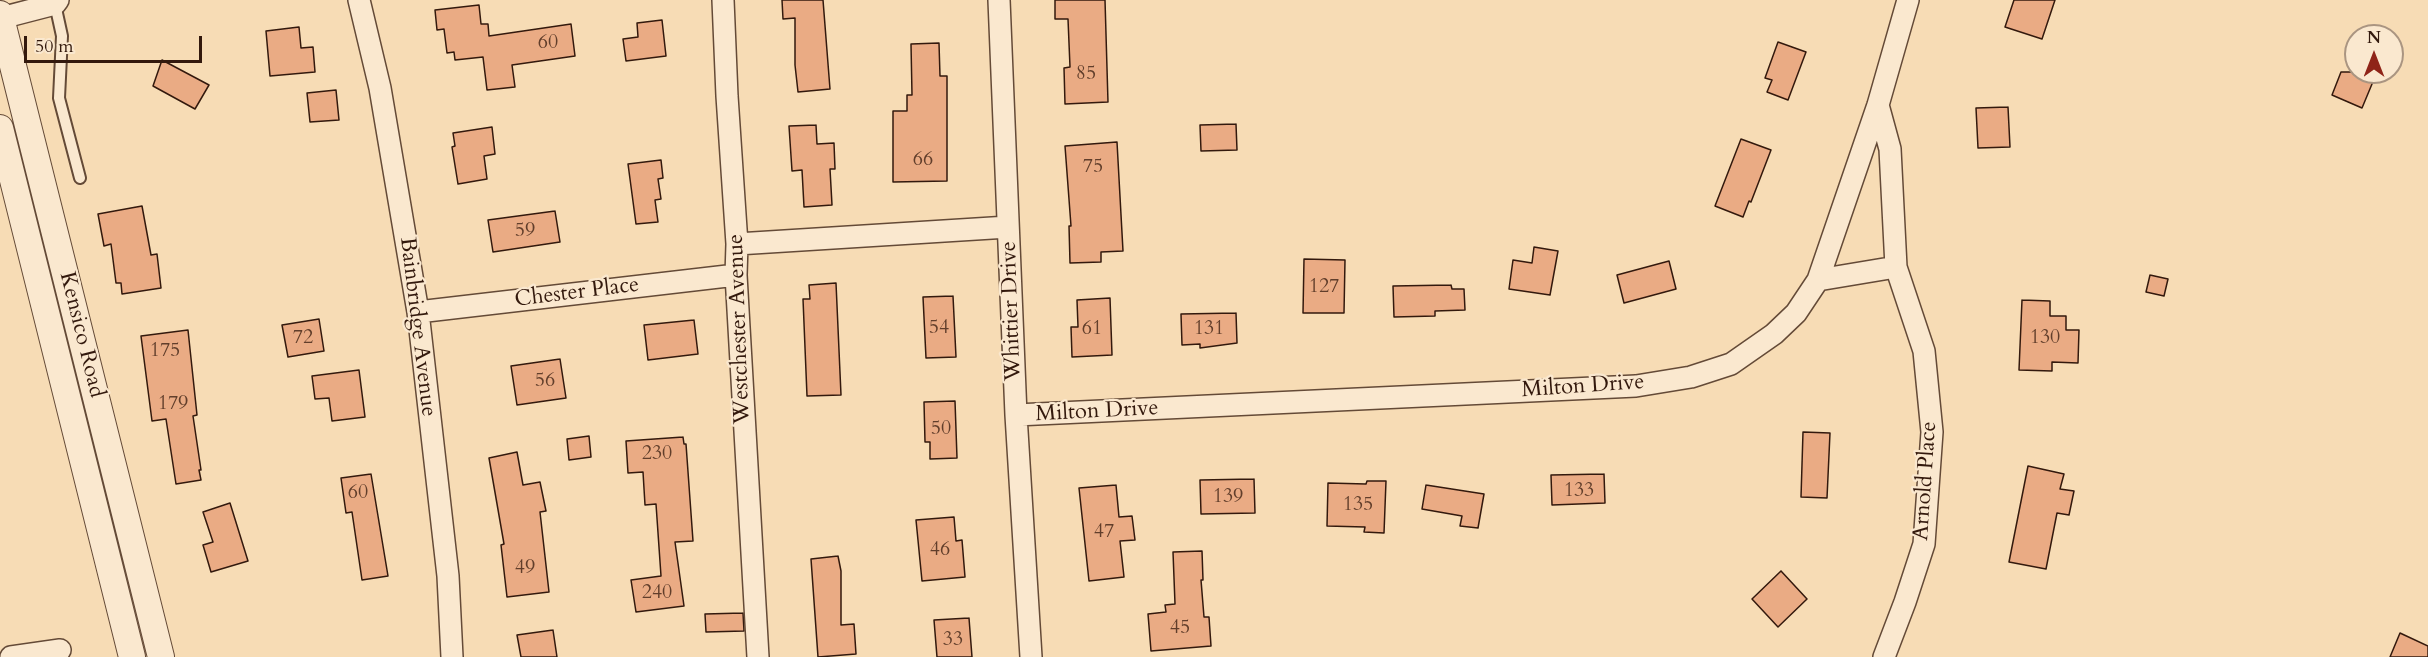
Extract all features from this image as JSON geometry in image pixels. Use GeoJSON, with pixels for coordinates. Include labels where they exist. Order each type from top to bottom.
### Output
{"type":"FeatureCollection","features":[{"type":"Feature","properties":{"kind":"street","name":"Bainbridge Avenue"},"geometry":{"type":"LineString","coordinates":[[359,0],[380,88],[418,312],[448,576],[452,657]]}},
{"type":"Feature","properties":{"kind":"street","name":"Westchester Avenue"},"geometry":{"type":"LineString","coordinates":[[723,0],[758,657]]}},
{"type":"Feature","properties":{"kind":"street","name":"Whittier Drive"},"geometry":{"type":"LineString","coordinates":[[999,0],[1016,416],[1031,657]]}},
{"type":"Feature","properties":{"kind":"street","name":"Milton Drive"},"geometry":{"type":"LineString","coordinates":[[1016,416],[1636,386],[1691,377],[1731,364],[1774,334],[1796,313],[1818,280],[1878,105],[1908,0]]}},
{"type":"Feature","properties":{"kind":"street"},"geometry":{"type":"LineString","coordinates":[[1,16],[56,2]]}},
{"type":"Feature","properties":{"kind":"street","name":"Kensico Road"},"geometry":{"type":"LineString","coordinates":[[1,16],[161,657]]}},
{"type":"Feature","properties":{"kind":"street","name":"Arnold Place"},"geometry":{"type":"LineString","coordinates":[[1878,105],[1890,149],[1896,267],[1923,351],[1932,432],[1923,544],[1905,602],[1884,657]]}},
{"type":"Feature","properties":{"kind":"street","name":"Kensico Road"},"geometry":{"type":"LineString","coordinates":[[0,128],[132,657]]}},
{"type":"Feature","properties":{"kind":"street"},"geometry":{"type":"LineString","coordinates":[[737,244],[1008,227]]}},
{"type":"Feature","properties":{"kind":"street"},"geometry":{"type":"LineString","coordinates":[[1818,280],[1896,267]]}},
{"type":"Feature","properties":{"kind":"street","name":"Chester Place"},"geometry":{"type":"LineString","coordinates":[[418,312],[736,275]]}},
{"type":"Feature","properties":{"kind":"street"},"geometry":{"type":"LineString","coordinates":[[11,657],[60,650]]}},
{"type":"Feature","properties":{"kind":"lane"},"geometry":{"type":"LineString","coordinates":[[56,2],[62,36],[59,98],[80,178]]}},
{"type":"Feature","properties":{"kind":"building"},"geometry":{"type":"Polygon","coordinates":[[[782,0],[823,0],[830,89],[798,92],[795,65],[795,18],[783,19],[782,0]]]}},
{"type":"Feature","properties":{"kind":"building"},"geometry":{"type":"Polygon","coordinates":[[[1055,0],[1105,0],[1108,102],[1065,104],[1064,68],[1070,67],[1068,19],[1055,19],[1055,0]]]}},
{"type":"Feature","properties":{"kind":"building"},"geometry":{"type":"Polygon","coordinates":[[[2014,0],[2055,0],[2042,39],[2005,27],[2014,0]]]}},
{"type":"Feature","properties":{"kind":"building"},"geometry":{"type":"Polygon","coordinates":[[[479,5],[481,24],[488,24],[489,36],[571,24],[575,56],[512,65],[515,87],[487,90],[483,57],[455,60],[454,52],[447,53],[444,29],[437,30],[435,10],[479,5]]]}},
{"type":"Feature","properties":{"kind":"building"},"geometry":{"type":"Polygon","coordinates":[[[662,20],[666,56],[626,61],[623,39],[638,37],[637,23],[662,20]]]}},
{"type":"Feature","properties":{"kind":"building"},"geometry":{"type":"Polygon","coordinates":[[[299,27],[301,48],[313,47],[315,72],[270,76],[266,31],[299,27]]]}},
{"type":"Feature","properties":{"kind":"building"},"geometry":{"type":"Polygon","coordinates":[[[1778,42],[1806,52],[1788,100],[1767,92],[1772,80],[1765,78],[1778,42]]]}},
{"type":"Feature","properties":{"kind":"building"},"geometry":{"type":"Polygon","coordinates":[[[939,43],[940,76],[947,76],[947,181],[893,182],[893,111],[907,111],[907,95],[912,95],[911,44],[939,43]]]}},
{"type":"Feature","properties":{"kind":"building"},"geometry":{"type":"Polygon","coordinates":[[[162,60],[209,85],[195,109],[153,86],[162,60]]]}},
{"type":"Feature","properties":{"kind":"building"},"geometry":{"type":"Polygon","coordinates":[[[2341,72],[2344,72],[2344,84],[2372,84],[2362,108],[2332,95],[2341,72]]]}},
{"type":"Feature","properties":{"kind":"building"},"geometry":{"type":"Polygon","coordinates":[[[336,90],[339,120],[310,122],[307,93],[336,90]]]}},
{"type":"Feature","properties":{"kind":"building"},"geometry":{"type":"Polygon","coordinates":[[[2008,107],[2010,147],[1978,148],[1976,108],[2008,107]]]}},
{"type":"Feature","properties":{"kind":"building"},"geometry":{"type":"Polygon","coordinates":[[[1236,124],[1237,150],[1201,151],[1200,125],[1236,124]]]}},
{"type":"Feature","properties":{"kind":"building"},"geometry":{"type":"Polygon","coordinates":[[[816,125],[817,144],[834,143],[835,169],[830,169],[832,205],[804,207],[802,170],[792,171],[789,126],[816,125]]]}},
{"type":"Feature","properties":{"kind":"building"},"geometry":{"type":"Polygon","coordinates":[[[492,127],[495,154],[484,156],[487,179],[458,184],[452,147],[455,146],[453,133],[492,127]]]}},
{"type":"Feature","properties":{"kind":"building"},"geometry":{"type":"Polygon","coordinates":[[[1741,139],[1771,150],[1743,217],[1715,206],[1741,139]]]}},
{"type":"Feature","properties":{"kind":"building"},"geometry":{"type":"Polygon","coordinates":[[[1117,142],[1123,251],[1101,252],[1101,262],[1070,263],[1069,226],[1071,226],[1065,146],[1117,142]]]}},
{"type":"Feature","properties":{"kind":"building"},"geometry":{"type":"Polygon","coordinates":[[[661,160],[663,178],[658,179],[661,199],[655,200],[658,222],[636,224],[628,164],[661,160]]]}},
{"type":"Feature","properties":{"kind":"building"},"geometry":{"type":"Polygon","coordinates":[[[142,206],[151,255],[157,254],[161,288],[122,294],[121,283],[116,283],[111,244],[104,246],[98,214],[142,206]]]}},
{"type":"Feature","properties":{"kind":"building"},"geometry":{"type":"Polygon","coordinates":[[[555,211],[560,242],[493,252],[488,220],[555,211]]]}},
{"type":"Feature","properties":{"kind":"building"},"geometry":{"type":"Polygon","coordinates":[[[1534,247],[1558,251],[1550,295],[1509,289],[1513,260],[1532,263],[1534,247]]]}},
{"type":"Feature","properties":{"kind":"building"},"geometry":{"type":"Polygon","coordinates":[[[1304,259],[1345,260],[1344,313],[1303,313],[1304,259]]]}},
{"type":"Feature","properties":{"kind":"building"},"geometry":{"type":"Polygon","coordinates":[[[1669,261],[1676,289],[1624,303],[1617,275],[1669,261]]]}},
{"type":"Feature","properties":{"kind":"building"},"geometry":{"type":"Polygon","coordinates":[[[2150,275],[2168,279],[2164,296],[2146,292],[2150,275]]]}},
{"type":"Feature","properties":{"kind":"building"},"geometry":{"type":"Polygon","coordinates":[[[836,283],[841,395],[807,396],[803,299],[810,299],[809,285],[836,283]]]}},
{"type":"Feature","properties":{"kind":"building"},"geometry":{"type":"Polygon","coordinates":[[[1451,285],[1452,289],[1464,289],[1465,310],[1435,311],[1435,316],[1394,317],[1393,286],[1451,285]]]}},
{"type":"Feature","properties":{"kind":"building"},"geometry":{"type":"Polygon","coordinates":[[[953,296],[956,357],[926,358],[923,297],[953,296]]]}},
{"type":"Feature","properties":{"kind":"building"},"geometry":{"type":"Polygon","coordinates":[[[1110,298],[1112,355],[1072,357],[1071,327],[1078,327],[1077,300],[1110,298]]]}},
{"type":"Feature","properties":{"kind":"building"},"geometry":{"type":"Polygon","coordinates":[[[2022,300],[2050,301],[2050,316],[2066,316],[2066,330],[2079,330],[2078,363],[2052,362],[2052,371],[2019,370],[2022,300]]]}},
{"type":"Feature","properties":{"kind":"building"},"geometry":{"type":"Polygon","coordinates":[[[1236,313],[1237,343],[1200,348],[1200,344],[1182,345],[1181,314],[1236,313]]]}},
{"type":"Feature","properties":{"kind":"building"},"geometry":{"type":"Polygon","coordinates":[[[319,319],[324,351],[288,357],[282,325],[319,319]]]}},
{"type":"Feature","properties":{"kind":"building"},"geometry":{"type":"Polygon","coordinates":[[[694,320],[698,354],[648,360],[644,325],[694,320]]]}},
{"type":"Feature","properties":{"kind":"building"},"geometry":{"type":"Polygon","coordinates":[[[188,330],[197,415],[193,416],[201,480],[176,484],[166,419],[152,421],[141,336],[188,330]]]}},
{"type":"Feature","properties":{"kind":"building"},"geometry":{"type":"Polygon","coordinates":[[[560,359],[566,398],[517,405],[511,366],[560,359]]]}},
{"type":"Feature","properties":{"kind":"building"},"geometry":{"type":"Polygon","coordinates":[[[359,370],[365,417],[332,421],[329,398],[315,399],[312,376],[359,370]]]}},
{"type":"Feature","properties":{"kind":"building"},"geometry":{"type":"Polygon","coordinates":[[[955,401],[957,458],[930,459],[930,442],[925,442],[924,402],[955,401]]]}},
{"type":"Feature","properties":{"kind":"building"},"geometry":{"type":"Polygon","coordinates":[[[1803,432],[1830,433],[1827,498],[1801,497],[1803,432]]]}},
{"type":"Feature","properties":{"kind":"building"},"geometry":{"type":"Polygon","coordinates":[[[589,436],[591,457],[569,460],[567,439],[589,436]]]}},
{"type":"Feature","properties":{"kind":"building"},"geometry":{"type":"Polygon","coordinates":[[[683,437],[684,444],[686,444],[693,541],[675,542],[684,606],[636,612],[631,580],[661,576],[656,504],[645,505],[643,472],[628,473],[626,441],[683,437]]]}},
{"type":"Feature","properties":{"kind":"building"},"geometry":{"type":"Polygon","coordinates":[[[517,452],[523,485],[540,482],[546,511],[540,512],[549,592],[507,597],[501,545],[504,544],[489,458],[517,452]]]}},
{"type":"Feature","properties":{"kind":"building"},"geometry":{"type":"Polygon","coordinates":[[[2028,466],[2064,474],[2060,489],[2074,491],[2069,515],[2057,513],[2046,569],[2009,562],[2028,466]]]}},
{"type":"Feature","properties":{"kind":"building"},"geometry":{"type":"Polygon","coordinates":[[[371,474],[388,576],[362,580],[352,512],[346,513],[341,478],[371,474]]]}},
{"type":"Feature","properties":{"kind":"building"},"geometry":{"type":"Polygon","coordinates":[[[1604,474],[1605,503],[1552,505],[1551,475],[1604,474]]]}},
{"type":"Feature","properties":{"kind":"building"},"geometry":{"type":"Polygon","coordinates":[[[1254,479],[1255,513],[1201,514],[1200,480],[1254,479]]]}},
{"type":"Feature","properties":{"kind":"building"},"geometry":{"type":"Polygon","coordinates":[[[1367,481],[1386,481],[1384,533],[1364,532],[1365,527],[1327,526],[1328,483],[1366,484],[1367,481]]]}},
{"type":"Feature","properties":{"kind":"building"},"geometry":{"type":"Polygon","coordinates":[[[1116,485],[1119,517],[1132,516],[1135,540],[1120,541],[1124,577],[1089,581],[1079,488],[1116,485]]]}},
{"type":"Feature","properties":{"kind":"building"},"geometry":{"type":"Polygon","coordinates":[[[1426,485],[1484,494],[1478,528],[1460,526],[1462,516],[1422,509],[1426,485]]]}},
{"type":"Feature","properties":{"kind":"building"},"geometry":{"type":"Polygon","coordinates":[[[230,503],[248,561],[211,572],[203,545],[213,542],[203,512],[230,503]]]}},
{"type":"Feature","properties":{"kind":"building"},"geometry":{"type":"Polygon","coordinates":[[[954,517],[956,541],[962,540],[965,577],[922,581],[916,520],[954,517]]]}},
{"type":"Feature","properties":{"kind":"building"},"geometry":{"type":"Polygon","coordinates":[[[1202,551],[1203,580],[1201,580],[1204,617],[1209,617],[1211,646],[1151,651],[1148,614],[1166,612],[1165,605],[1175,604],[1173,552],[1202,551]]]}},
{"type":"Feature","properties":{"kind":"building"},"geometry":{"type":"Polygon","coordinates":[[[838,556],[841,571],[841,625],[854,624],[856,654],[818,657],[811,559],[838,556]]]}},
{"type":"Feature","properties":{"kind":"building"},"geometry":{"type":"Polygon","coordinates":[[[1781,571],[1807,599],[1778,627],[1752,599],[1781,571]]]}},
{"type":"Feature","properties":{"kind":"building"},"geometry":{"type":"Polygon","coordinates":[[[743,613],[744,631],[706,632],[705,614],[743,613]]]}},
{"type":"Feature","properties":{"kind":"building"},"geometry":{"type":"Polygon","coordinates":[[[969,618],[972,657],[937,657],[934,620],[969,618]]]}},
{"type":"Feature","properties":{"kind":"building"},"geometry":{"type":"Polygon","coordinates":[[[553,630],[557,657],[521,657],[517,635],[553,630]]]}},
{"type":"Feature","properties":{"kind":"building"},"geometry":{"type":"Polygon","coordinates":[[[2400,633],[2428,646],[2428,657],[2390,657],[2400,633]]]}}]}
